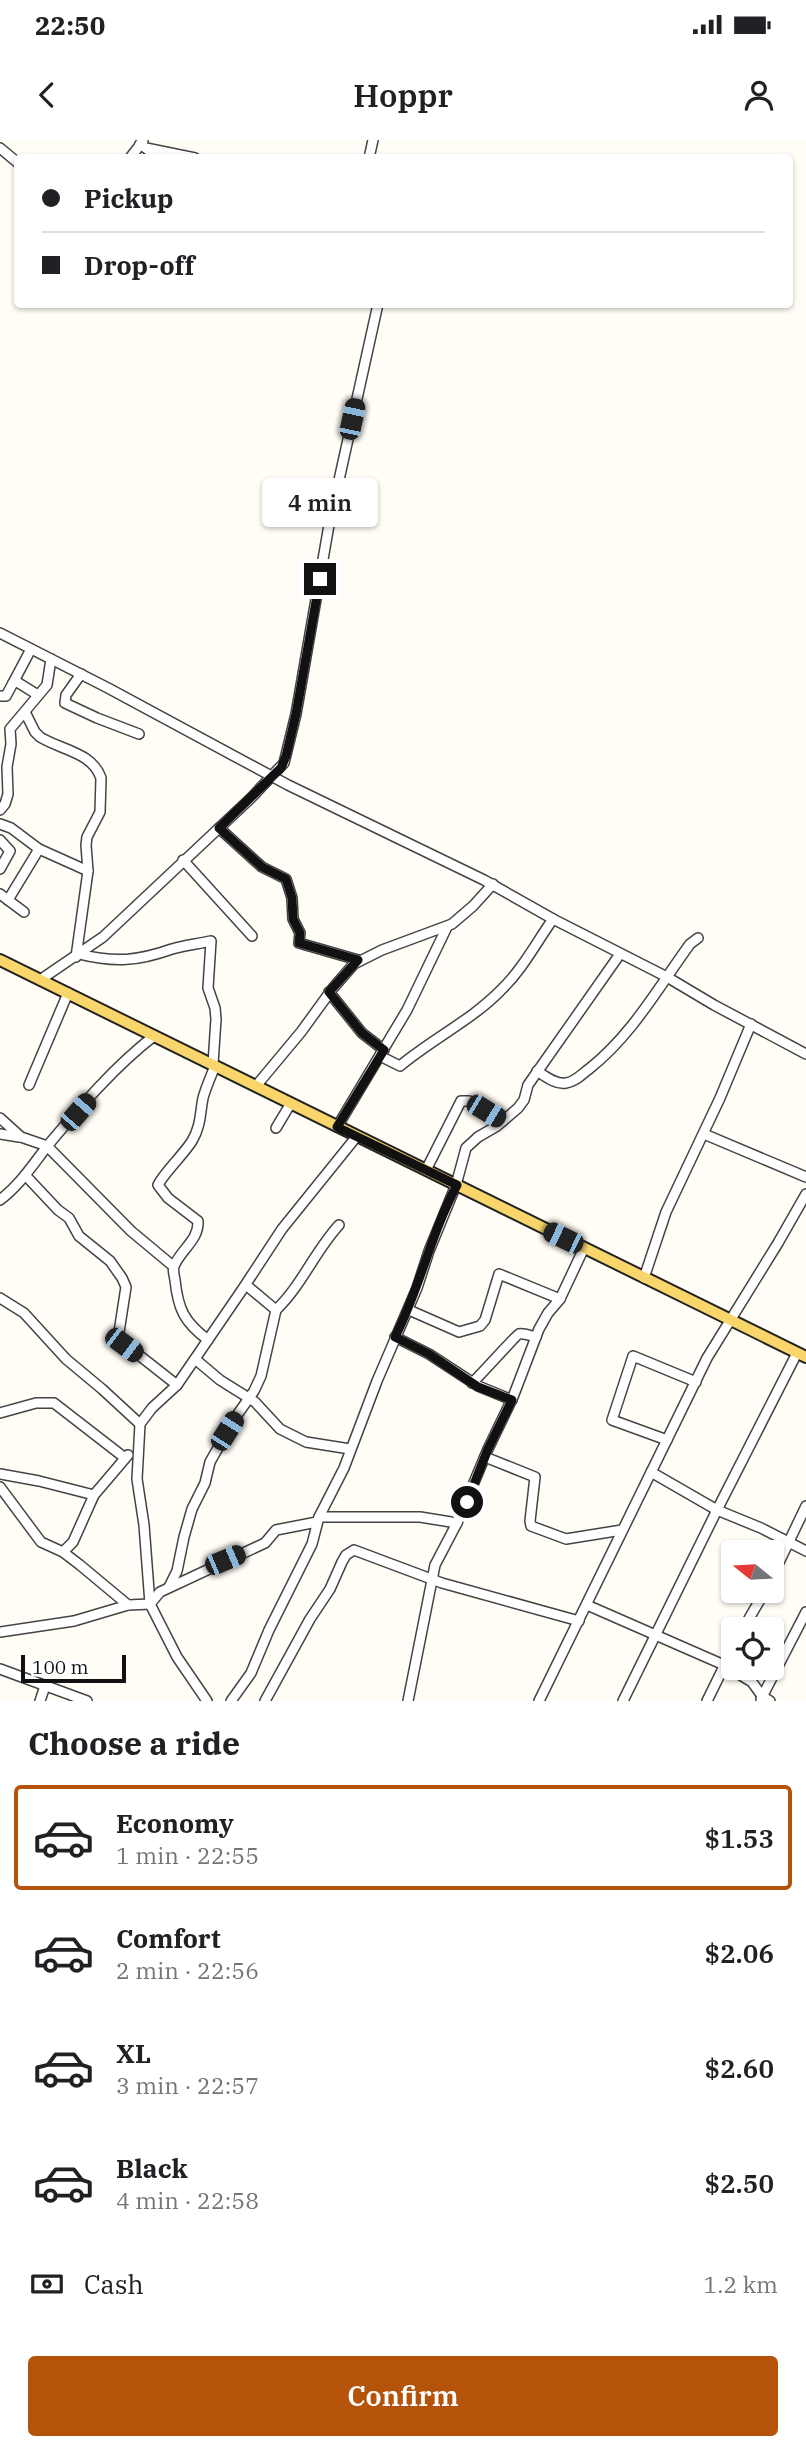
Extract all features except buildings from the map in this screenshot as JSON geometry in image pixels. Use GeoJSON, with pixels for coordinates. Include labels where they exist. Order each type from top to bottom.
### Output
{"type":"FeatureCollection","features":[{"type":"Feature","properties":{"kind":"main road"},"geometry":{"type":"LineString","coordinates":[[0,960],[802,1355]]}},
{"type":"Feature","properties":{"kind":"street"},"geometry":{"type":"LineString","coordinates":[[143,144],[180,154]]}},
{"type":"Feature","properties":{"kind":"street"},"geometry":{"type":"LineString","coordinates":[[0,148],[14,160]]}},
{"type":"Feature","properties":{"kind":"street"},"geometry":{"type":"LineString","coordinates":[[40,980],[103,937],[281,768],[296,714],[329,525],[377,308]]}},
{"type":"Feature","properties":{"kind":"street"},"geometry":{"type":"LineString","coordinates":[[0,633],[272,776],[493,884],[553,919],[667,977],[713,1005],[806,1054]]}},
{"type":"Feature","properties":{"kind":"street"},"geometry":{"type":"LineString","coordinates":[[0,696],[6,696],[31,649]]}},
{"type":"Feature","properties":{"kind":"street"},"geometry":{"type":"LineString","coordinates":[[0,810],[8,794],[6,767],[12,744],[10,729],[47,685],[51,659]]}},
{"type":"Feature","properties":{"kind":"street"},"geometry":{"type":"LineString","coordinates":[[81,674],[66,695],[65,703],[97,719],[139,734]]}},
{"type":"Feature","properties":{"kind":"street"},"geometry":{"type":"LineString","coordinates":[[13,683],[21,683],[38,695]]}},
{"type":"Feature","properties":{"kind":"street"},"geometry":{"type":"LineString","coordinates":[[26,712],[40,737],[85,757],[100,773],[100,812],[87,837],[88,872],[77,955]]}},
{"type":"Feature","properties":{"kind":"street"},"geometry":{"type":"LineString","coordinates":[[0,824],[39,849],[88,872]]}},
{"type":"Feature","properties":{"kind":"street"},"geometry":{"type":"LineString","coordinates":[[219,828],[262,867],[286,879],[292,898],[293,919],[300,933],[299,943],[358,960]]}},
{"type":"Feature","properties":{"kind":"street"},"geometry":{"type":"LineString","coordinates":[[0,840],[10,850],[0,869]]}},
{"type":"Feature","properties":{"kind":"street"},"geometry":{"type":"LineString","coordinates":[[24,912],[4,897],[39,849]]}},
{"type":"Feature","properties":{"kind":"street"},"geometry":{"type":"LineString","coordinates":[[183,860],[252,936]]}},
{"type":"Feature","properties":{"kind":"street"},"geometry":{"type":"LineString","coordinates":[[256,1086],[301,1032],[329,992],[358,960],[447,927],[474,906],[493,884]]}},
{"type":"Feature","properties":{"kind":"street"},"geometry":{"type":"LineString","coordinates":[[329,992],[362,1033],[400,1066],[418,1050],[488,1003],[512,978],[553,919]]}},
{"type":"Feature","properties":{"kind":"street"},"geometry":{"type":"LineString","coordinates":[[337,1127],[407,1010],[447,927]]}},
{"type":"Feature","properties":{"kind":"street"},"geometry":{"type":"LineString","coordinates":[[537,1071],[563,1084],[577,1079],[599,1061],[632,1026],[690,944],[698,938]]}},
{"type":"Feature","properties":{"kind":"street"},"geometry":{"type":"LineString","coordinates":[[77,955],[98,959],[145,959],[211,941],[208,988],[216,1019],[214,1065],[203,1099],[197,1133],[175,1166],[158,1183],[160,1190],[168,1198],[198,1221],[198,1230],[173,1266]]}},
{"type":"Feature","properties":{"kind":"street"},"geometry":{"type":"LineString","coordinates":[[231,1701],[251,1673],[269,1630],[312,1544],[318,1519],[344,1468],[395,1337],[409,1310],[444,1211],[457,1185],[468,1144],[503,1121],[524,1100],[527,1085],[620,954]]}},
{"type":"Feature","properties":{"kind":"street"},"geometry":{"type":"LineString","coordinates":[[29,1085],[68,993]]}},
{"type":"Feature","properties":{"kind":"street"},"geometry":{"type":"LineString","coordinates":[[644,1278],[666,1212],[704,1134],[751,1024]]}},
{"type":"Feature","properties":{"kind":"street"},"geometry":{"type":"LineString","coordinates":[[0,1200],[26,1176],[47,1146],[133,1052],[154,1036]]}},
{"type":"Feature","properties":{"kind":"street"},"geometry":{"type":"LineString","coordinates":[[426,1170],[461,1101],[469,1101],[503,1121]]}},
{"type":"Feature","properties":{"kind":"street"},"geometry":{"type":"LineString","coordinates":[[276,1128],[291,1103]]}},
{"type":"Feature","properties":{"kind":"street"},"geometry":{"type":"LineString","coordinates":[[0,1118],[22,1137]]}},
{"type":"Feature","properties":{"kind":"street"},"geometry":{"type":"LineString","coordinates":[[0,1133],[47,1146],[131,1231],[173,1266],[181,1312],[208,1340]]}},
{"type":"Feature","properties":{"kind":"street"},"geometry":{"type":"LineString","coordinates":[[704,1134],[806,1177]]}},
{"type":"Feature","properties":{"kind":"street"},"geometry":{"type":"LineString","coordinates":[[207,1701],[177,1657],[150,1604],[144,1525],[137,1479],[140,1424],[152,1408],[177,1385],[282,1228],[357,1136]]}},
{"type":"Feature","properties":{"kind":"street"},"geometry":{"type":"LineString","coordinates":[[26,1176],[69,1218],[79,1236],[110,1261],[122,1278],[126,1287],[119,1332],[121,1341],[177,1385]]}},
{"type":"Feature","properties":{"kind":"street"},"geometry":{"type":"LineString","coordinates":[[539,1701],[711,1350],[806,1194]]}},
{"type":"Feature","properties":{"kind":"street"},"geometry":{"type":"LineString","coordinates":[[169,1587],[177,1571],[192,1509],[205,1483],[210,1462],[254,1391],[266,1363],[276,1310],[304,1277],[317,1254],[339,1226]]}},
{"type":"Feature","properties":{"kind":"street"},"geometry":{"type":"LineString","coordinates":[[408,1701],[435,1565],[457,1523],[512,1400],[536,1337],[548,1313],[560,1299],[584,1248]]}},
{"type":"Feature","properties":{"kind":"street"},"geometry":{"type":"LineString","coordinates":[[409,1310],[458,1332],[480,1326],[485,1320],[499,1274],[560,1299]]}},
{"type":"Feature","properties":{"kind":"street"},"geometry":{"type":"LineString","coordinates":[[246,1285],[276,1310]]}},
{"type":"Feature","properties":{"kind":"street"},"geometry":{"type":"LineString","coordinates":[[0,1298],[24,1313],[66,1359],[140,1424]]}},
{"type":"Feature","properties":{"kind":"street"},"geometry":{"type":"LineString","coordinates":[[472,1383],[499,1357],[514,1337],[523,1334],[536,1337]]}},
{"type":"Feature","properties":{"kind":"street"},"geometry":{"type":"LineString","coordinates":[[395,1337],[429,1354],[472,1383],[512,1400]]}},
{"type":"Feature","properties":{"kind":"street"},"geometry":{"type":"LineString","coordinates":[[623,1701],[717,1510],[802,1355]]}},
{"type":"Feature","properties":{"kind":"street"},"geometry":{"type":"LineString","coordinates":[[667,1440],[612,1420],[633,1356],[696,1382]]}},
{"type":"Feature","properties":{"kind":"street"},"geometry":{"type":"LineString","coordinates":[[195,1359],[220,1380],[249,1397],[280,1429],[306,1442],[350,1449]]}},
{"type":"Feature","properties":{"kind":"street"},"geometry":{"type":"LineString","coordinates":[[0,1413],[37,1403],[54,1403],[125,1458]]}},
{"type":"Feature","properties":{"kind":"street"},"geometry":{"type":"LineString","coordinates":[[63,1552],[73,1542],[94,1495],[138,1443]]}},
{"type":"Feature","properties":{"kind":"street"},"geometry":{"type":"LineString","coordinates":[[485,1457],[535,1477],[531,1526],[568,1539],[622,1530]]}},
{"type":"Feature","properties":{"kind":"street"},"geometry":{"type":"LineString","coordinates":[[651,1472],[717,1510],[806,1551]]}},
{"type":"Feature","properties":{"kind":"street"},"geometry":{"type":"LineString","coordinates":[[0,1474],[94,1495]]}},
{"type":"Feature","properties":{"kind":"street"},"geometry":{"type":"LineString","coordinates":[[0,1487],[41,1542],[63,1552],[128,1605]]}},
{"type":"Feature","properties":{"kind":"street"},"geometry":{"type":"LineString","coordinates":[[784,1550],[806,1506]]}},
{"type":"Feature","properties":{"kind":"street"},"geometry":{"type":"LineString","coordinates":[[0,1632],[74,1621],[128,1605],[150,1604],[160,1592],[265,1543],[277,1530],[318,1519],[419,1517],[457,1523]]}},
{"type":"Feature","properties":{"kind":"street"},"geometry":{"type":"LineString","coordinates":[[265,1701],[310,1619],[330,1590],[342,1562],[354,1550],[431,1579],[579,1621]]}},
{"type":"Feature","properties":{"kind":"street"},"geometry":{"type":"LineString","coordinates":[[587,1605],[721,1664]]}},
{"type":"Feature","properties":{"kind":"street"},"geometry":{"type":"LineString","coordinates":[[764,1699],[806,1612]]}},
{"type":"Feature","properties":{"kind":"street"},"geometry":{"type":"LineString","coordinates":[[0,1668],[87,1701]]}},
{"type":"Feature","properties":{"kind":"street"},"geometry":{"type":"LineString","coordinates":[[707,1701],[721,1671]]}},
{"type":"Feature","properties":{"kind":"street"},"geometry":{"type":"LineString","coordinates":[[749,1680],[764,1699]]}},
{"type":"Feature","properties":{"kind":"street"},"geometry":{"type":"LineString","coordinates":[[752,1682],[771,1681]]}},
{"type":"Feature","properties":{"kind":"street"},"geometry":{"type":"LineString","coordinates":[[40,1701],[45,1686]]}},
{"type":"Feature","properties":{"kind":"route"},"geometry":{"type":"LineString","coordinates":[[320,579],[296,714],[284,763],[219,828],[262,867],[286,879],[292,898],[293,919],[300,933],[299,943],[358,960],[329,992],[362,1033],[384,1050],[337,1127],[457,1185],[434,1237],[409,1310],[395,1337],[429,1354],[478,1387],[512,1400],[488,1449],[467,1502]]}}]}
